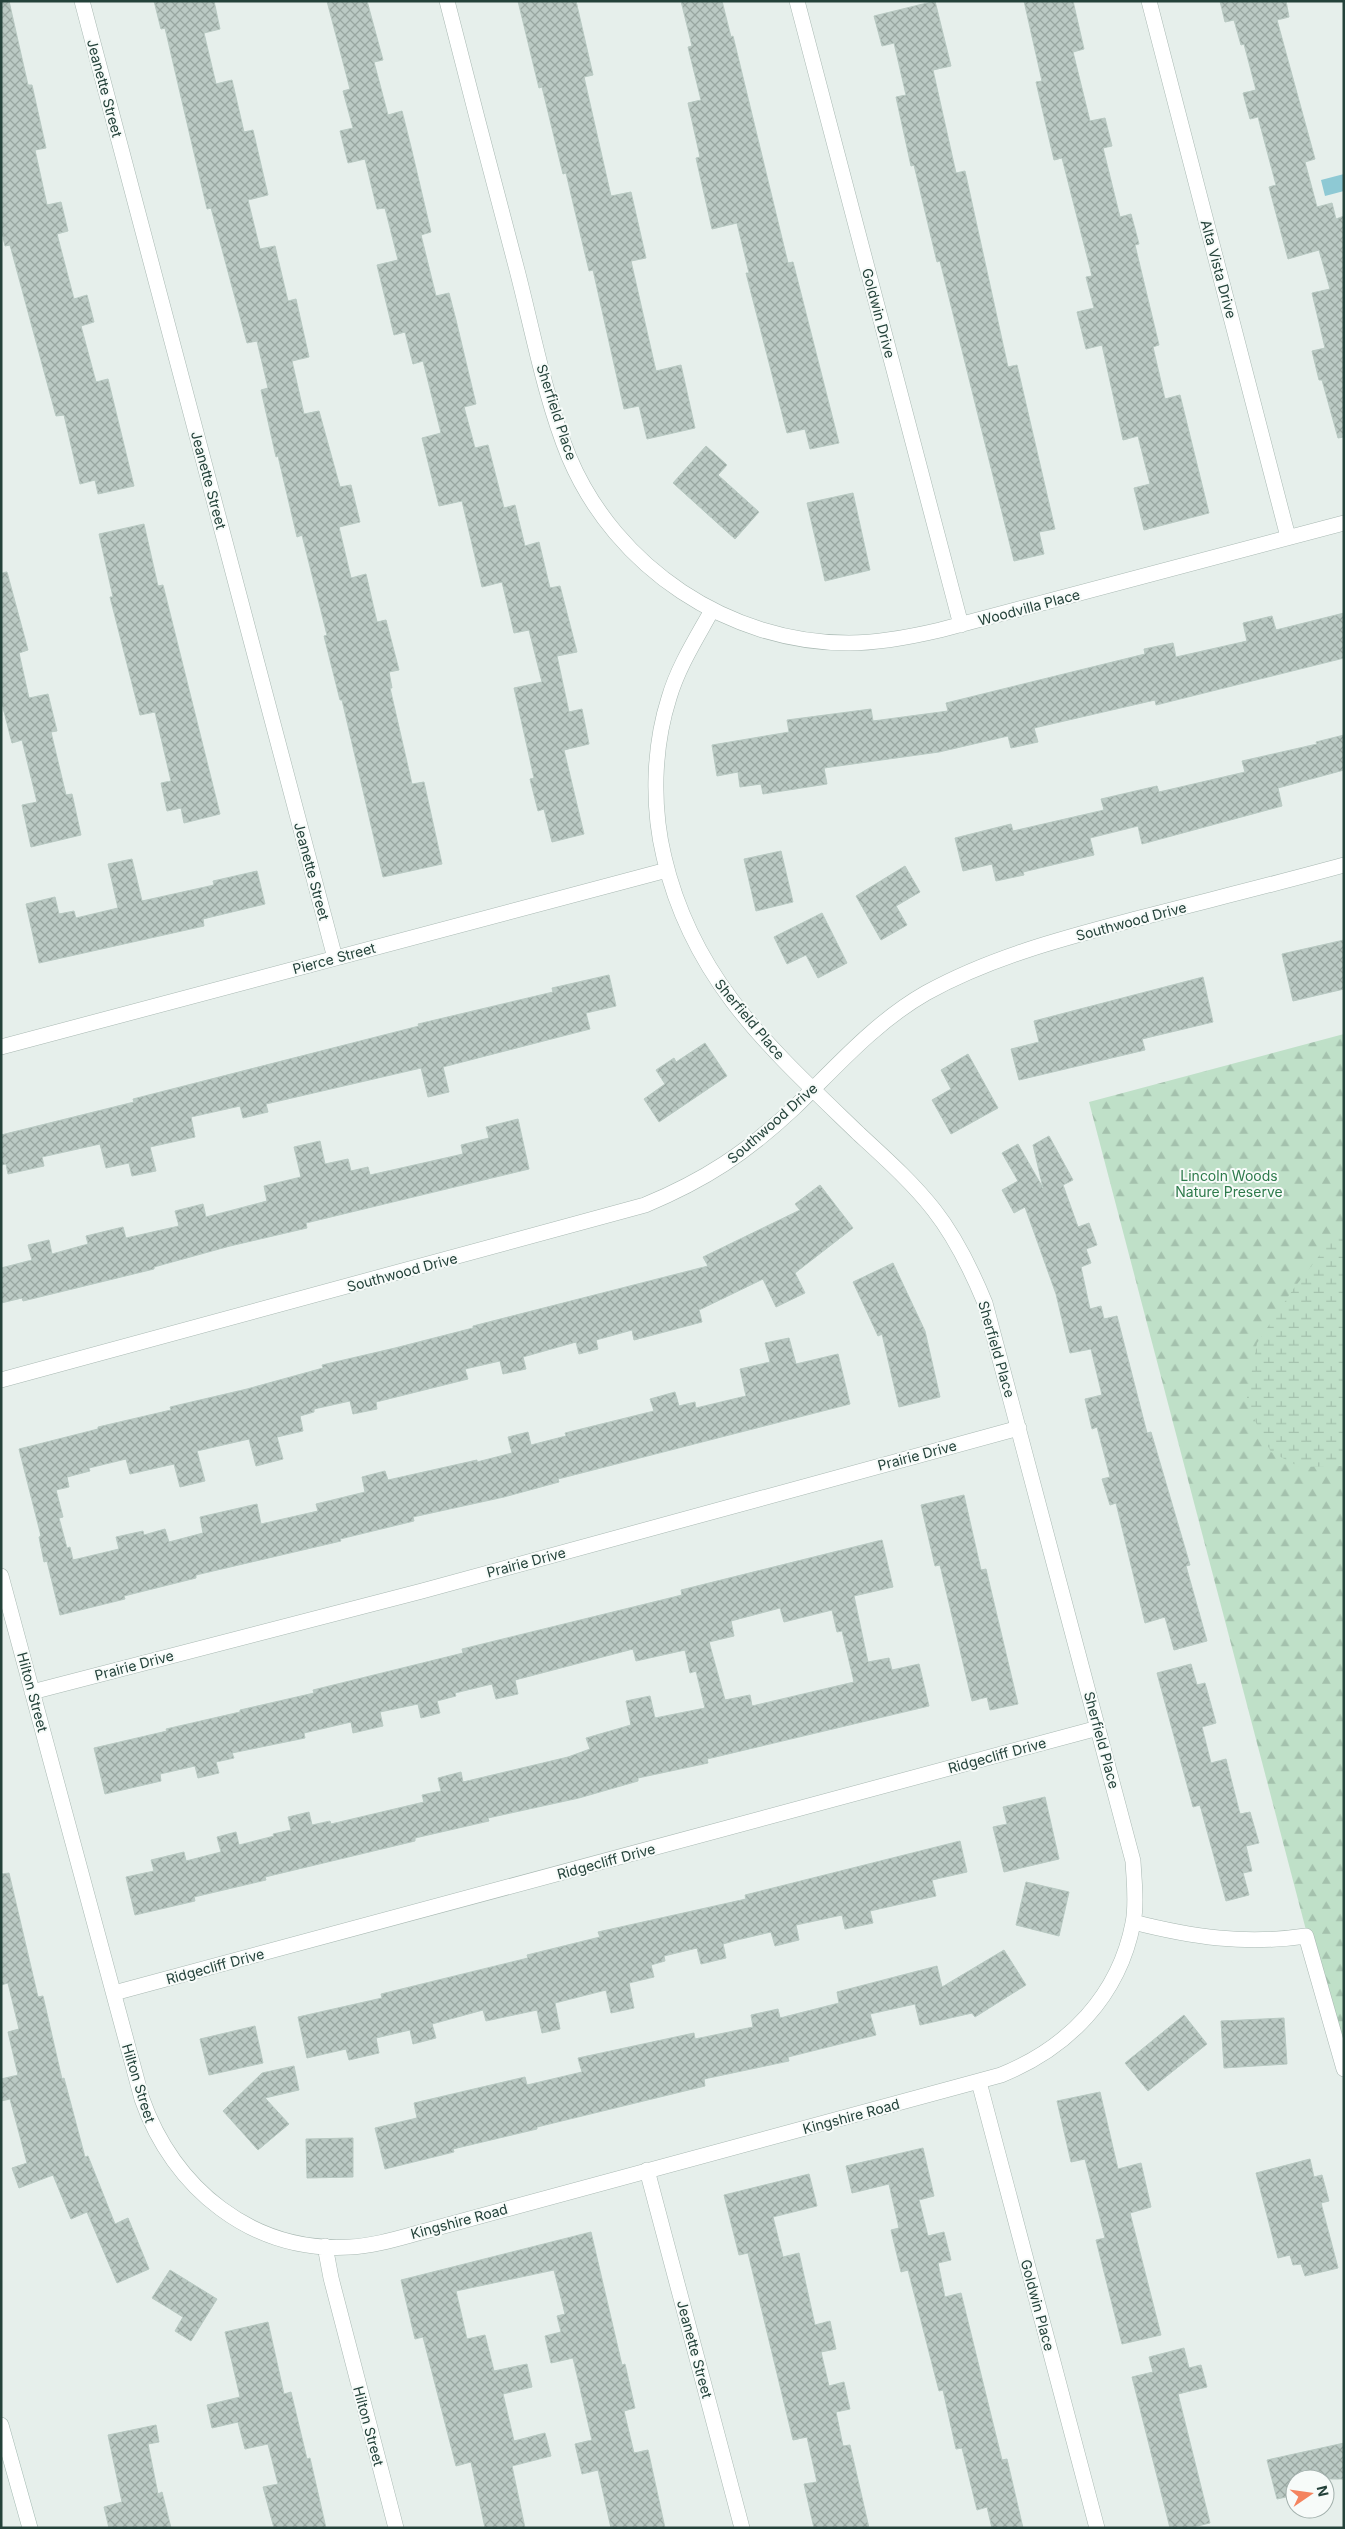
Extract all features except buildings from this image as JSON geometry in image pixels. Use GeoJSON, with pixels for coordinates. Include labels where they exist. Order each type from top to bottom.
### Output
{"type":"FeatureCollection","features":[{"type":"Feature","properties":{"kind":"street","name":"Jeanette Street"},"geometry":{"type":"LineString","coordinates":[[82,1],[335,958]]}},
{"type":"Feature","properties":{"kind":"street","name":"Sherfield Place"},"geometry":{"type":"LineString","coordinates":[[446,1],[543,370],[569,457],[589,495],[613,530],[627,545],[659,575],[712,610],[676,677],[668,699],[662,730],[656,786],[657,811],[667,870],[687,927],[713,976],[758,1032],[913,1186],[952,1235],[967,1261],[985,1303],[1133,1861],[1133,1922]]}},
{"type":"Feature","properties":{"kind":"street","name":"Goldwin Drive"},"geometry":{"type":"LineString","coordinates":[[797,1],[961,625]]}},
{"type":"Feature","properties":{"kind":"street","name":"Alta Vista Drive"},"geometry":{"type":"LineString","coordinates":[[1149,1],[1288,538]]}},
{"type":"Feature","properties":{"kind":"street","name":"Woodvilla Place"},"geometry":{"type":"LineString","coordinates":[[712,610],[744,625],[801,639],[829,643],[880,642],[910,638],[1344,523]]}},
{"type":"Feature","properties":{"kind":"street","name":"Southwood Drive"},"geometry":{"type":"LineString","coordinates":[[1,1380],[644,1205],[680,1190],[711,1174],[736,1157],[886,1019],[925,994],[974,970],[1103,927],[1344,865]]}},
{"type":"Feature","properties":{"kind":"street","name":"Pierce Street"},"geometry":{"type":"LineString","coordinates":[[1,1047],[667,870]]}},
{"type":"Feature","properties":{"kind":"street","name":"Prairie Drive"},"geometry":{"type":"LineString","coordinates":[[32,1692],[422,1590],[1019,1428]]}},
{"type":"Feature","properties":{"kind":"street","name":"Hilton Street"},"geometry":{"type":"LineString","coordinates":[[1,1576],[147,2113],[160,2142],[176,2166],[211,2200],[255,2229],[293,2241],[324,2246],[396,2528]]}},
{"type":"Feature","properties":{"kind":"street","name":"Ridgecliff Drive"},"geometry":{"type":"LineString","coordinates":[[114,1993],[1098,1728]]}},
{"type":"Feature","properties":{"kind":"street"},"geometry":{"type":"LineString","coordinates":[[1133,1922],[1229,1940],[1275,1941],[1306,1936],[1344,2069]]}},
{"type":"Feature","properties":{"kind":"street","name":"Kingshire Road"},"geometry":{"type":"LineString","coordinates":[[324,2246],[352,2247],[395,2239],[979,2082],[1034,2061],[1052,2049],[1082,2022],[1108,1988],[1123,1959],[1133,1922]]}},
{"type":"Feature","properties":{"kind":"street","name":"Goldwin Place"},"geometry":{"type":"LineString","coordinates":[[979,2082],[1097,2528]]}},
{"type":"Feature","properties":{"kind":"street","name":"Jeanette Street"},"geometry":{"type":"LineString","coordinates":[[647,2170],[742,2528]]}},
{"type":"Feature","properties":{"kind":"street"},"geometry":{"type":"LineString","coordinates":[[1,2425],[30,2528]]}},
{"type":"Feature","properties":{"kind":"green space","name":"Lincoln Woods Nature Preserve"},"geometry":{"type":"Polygon","coordinates":[[[1344,1034],[1344,2075],[1089,1102],[1344,1034]]]}},
{"type":"Feature","properties":{"kind":"green space"},"geometry":{"type":"Polygon","coordinates":[[[1344,1224],[1344,1463],[1341,1466],[1300,1467],[1271,1452],[1246,1403],[1257,1343],[1294,1288],[1344,1224]]]}},
{"type":"Feature","properties":{"kind":"water"},"geometry":{"type":"Polygon","coordinates":[[[1344,174],[1344,191],[1325,196],[1321,180],[1344,174]]]}}]}
